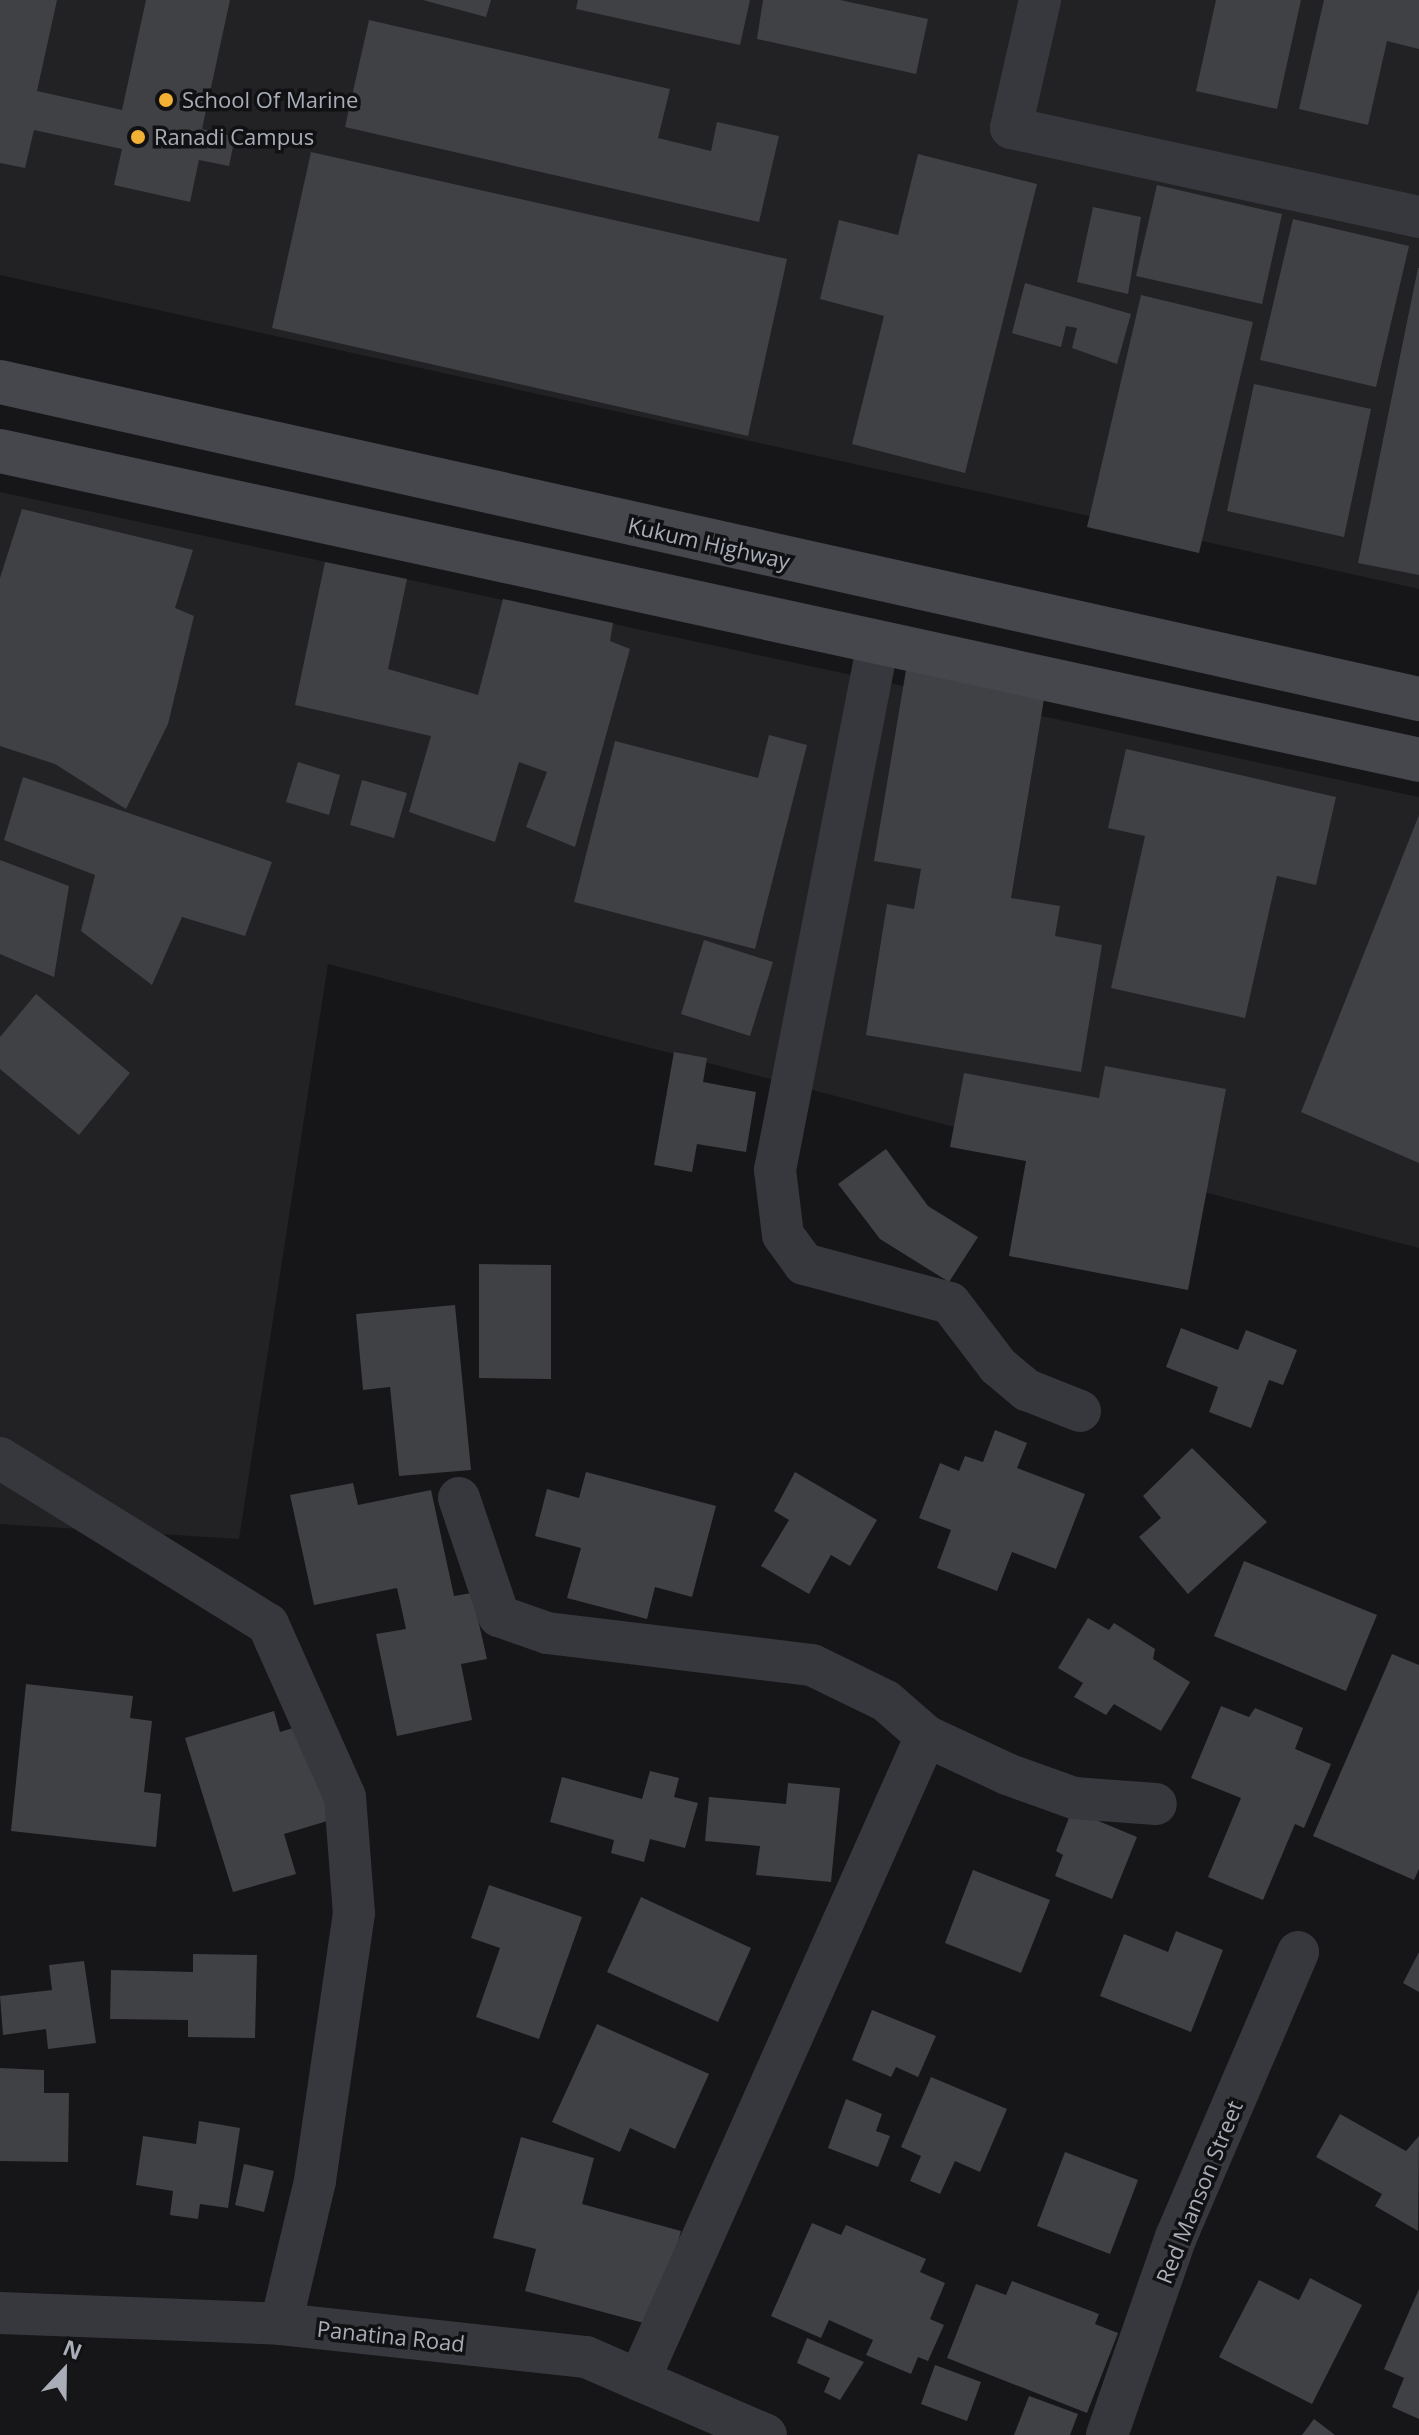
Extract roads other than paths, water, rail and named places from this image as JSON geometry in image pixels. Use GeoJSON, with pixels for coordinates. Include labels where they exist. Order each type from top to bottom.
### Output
{"type":"FeatureCollection","features":[{"type":"Feature","properties":{"kind":"main road","name":"Kukum Highway"},"geometry":{"type":"LineString","coordinates":[[0,382],[1419,699]]}},
{"type":"Feature","properties":{"kind":"main road"},"geometry":{"type":"LineString","coordinates":[[0,451],[1419,760]]}},
{"type":"Feature","properties":{"kind":"street"},"geometry":{"type":"LineString","coordinates":[[1040,0],[1011,128],[1419,217]]}},
{"type":"Feature","properties":{"kind":"street"},"geometry":{"type":"LineString","coordinates":[[878,643],[775,1170],[783,1235],[804,1264],[950,1303],[998,1366],[1027,1390],[1080,1411]]}},
{"type":"Feature","properties":{"kind":"street"},"geometry":{"type":"LineString","coordinates":[[0,1458],[268,1624],[345,1797],[354,1913],[315,2181],[281,2324]]}},
{"type":"Feature","properties":{"kind":"street"},"geometry":{"type":"LineString","coordinates":[[459,1498],[499,1616],[547,1633],[812,1665],[886,1701],[926,1736],[1007,1774],[1074,1798],[1156,1804]]}},
{"type":"Feature","properties":{"kind":"street"},"geometry":{"type":"LineString","coordinates":[[639,2380],[908,1787],[926,1736]]}},
{"type":"Feature","properties":{"kind":"street","name":"Red Manson Street"},"geometry":{"type":"LineString","coordinates":[[1107,2435],[1176,2237],[1298,1952]]}},
{"type":"Feature","properties":{"kind":"street","name":"Panatina Road"},"geometry":{"type":"LineString","coordinates":[[0,2313],[281,2324],[586,2357],[766,2435]]}},
{"type":"Feature","properties":{"kind":"place","name":"School Of Marine"},"geometry":{"type":"Point","coordinates":[166,100]}},
{"type":"Feature","properties":{"kind":"place","name":"Ranadi Campus"},"geometry":{"type":"Point","coordinates":[138,137]}}]}
